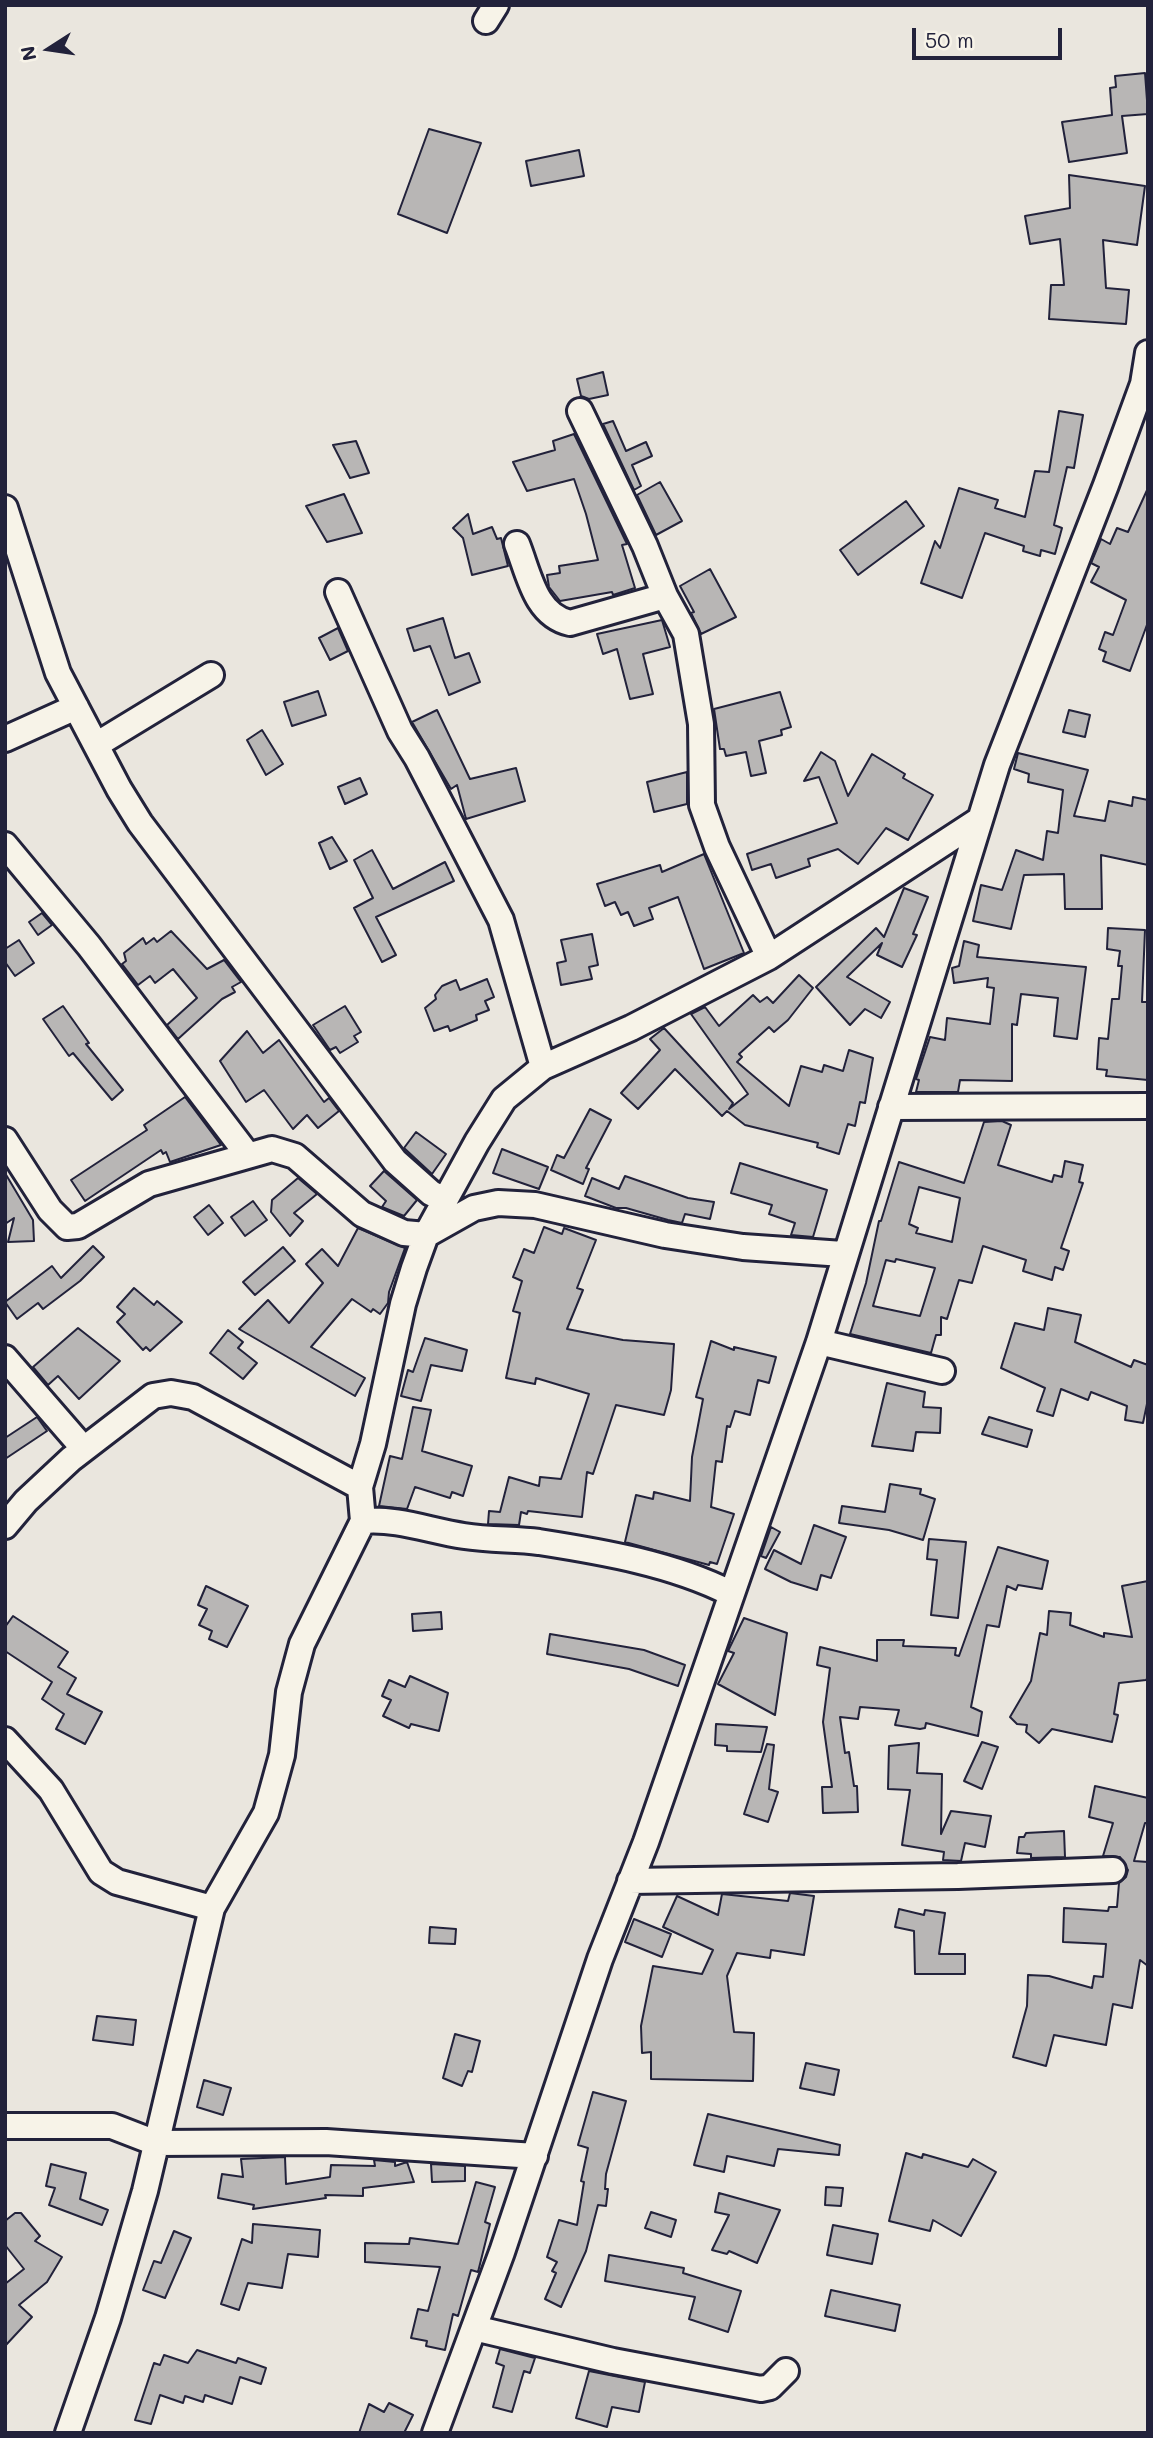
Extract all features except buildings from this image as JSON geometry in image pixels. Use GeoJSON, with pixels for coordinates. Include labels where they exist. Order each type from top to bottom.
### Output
{"type":"FeatureCollection","features":[{"type":"Feature","properties":{"kind":"street"},"geometry":{"type":"LineString","coordinates":[[435,2433],[535,2156],[600,1959],[630,1881],[819,1342],[979,820],[1018,704],[1145,385],[1148,353]]}},
{"type":"Feature","properties":{"kind":"street"},"geometry":{"type":"LineString","coordinates":[[580,411],[645,546],[665,596],[679,618],[691,650],[701,724],[702,806],[717,847],[769,957]]}},
{"type":"Feature","properties":{"kind":"street"},"geometry":{"type":"LineString","coordinates":[[5,508],[58,673],[140,823],[292,1021],[375,1135],[412,1178],[445,1200]]}},
{"type":"Feature","properties":{"kind":"street"},"geometry":{"type":"LineString","coordinates":[[517,544],[542,607],[555,619],[570,623],[665,596]]}},
{"type":"Feature","properties":{"kind":"street"},"geometry":{"type":"LineString","coordinates":[[338,592],[400,731],[417,758],[501,920],[544,1067]]}},
{"type":"Feature","properties":{"kind":"street"},"geometry":{"type":"LineString","coordinates":[[96,745],[211,675]]}},
{"type":"Feature","properties":{"kind":"street"},"geometry":{"type":"LineString","coordinates":[[5,739],[76,706]]}},
{"type":"Feature","properties":{"kind":"street"},"geometry":{"type":"LineString","coordinates":[[68,2433],[108,2318],[156,2143],[212,1908],[266,1813],[282,1755],[289,1692],[302,1644],[363,1521],[360,1487],[373,1444],[403,1304],[426,1235],[445,1200],[504,1099],[544,1067],[631,1028],[769,957],[979,820]]}},
{"type":"Feature","properties":{"kind":"street"},"geometry":{"type":"LineString","coordinates":[[5,845],[89,946],[247,1154]]}},
{"type":"Feature","properties":{"kind":"street"},"geometry":{"type":"LineString","coordinates":[[891,1107],[1148,1106]]}},
{"type":"Feature","properties":{"kind":"street"},"geometry":{"type":"LineString","coordinates":[[5,1140],[54,1215],[67,1227],[78,1226],[149,1184],[272,1149],[295,1156],[362,1214],[404,1233],[426,1235],[474,1208],[498,1203],[535,1205],[665,1235],[743,1247],[844,1254]]}},
{"type":"Feature","properties":{"kind":"street"},"geometry":{"type":"LineString","coordinates":[[819,1342],[942,1371]]}},
{"type":"Feature","properties":{"kind":"street"},"geometry":{"type":"LineString","coordinates":[[5,1359],[84,1449]]}},
{"type":"Feature","properties":{"kind":"street"},"geometry":{"type":"LineString","coordinates":[[5,1526],[26,1501],[84,1449],[153,1396],[171,1393],[193,1397],[360,1487]]}},
{"type":"Feature","properties":{"kind":"street"},"geometry":{"type":"LineString","coordinates":[[363,1521],[408,1524],[489,1540],[536,1542],[631,1560],[698,1577],[730,1594]]}},
{"type":"Feature","properties":{"kind":"street"},"geometry":{"type":"LineString","coordinates":[[5,1740],[51,1790],[101,1872],[117,1882],[212,1908]]}},
{"type":"Feature","properties":{"kind":"street"},"geometry":{"type":"LineString","coordinates":[[630,1881],[1113,1870]]}},
{"type":"Feature","properties":{"kind":"street"},"geometry":{"type":"LineString","coordinates":[[5,2126],[112,2126],[156,2143],[326,2142],[535,2156]]}},
{"type":"Feature","properties":{"kind":"street"},"geometry":{"type":"LineString","coordinates":[[474,2328],[612,2361],[761,2389],[770,2387],[786,2371]]}}]}
